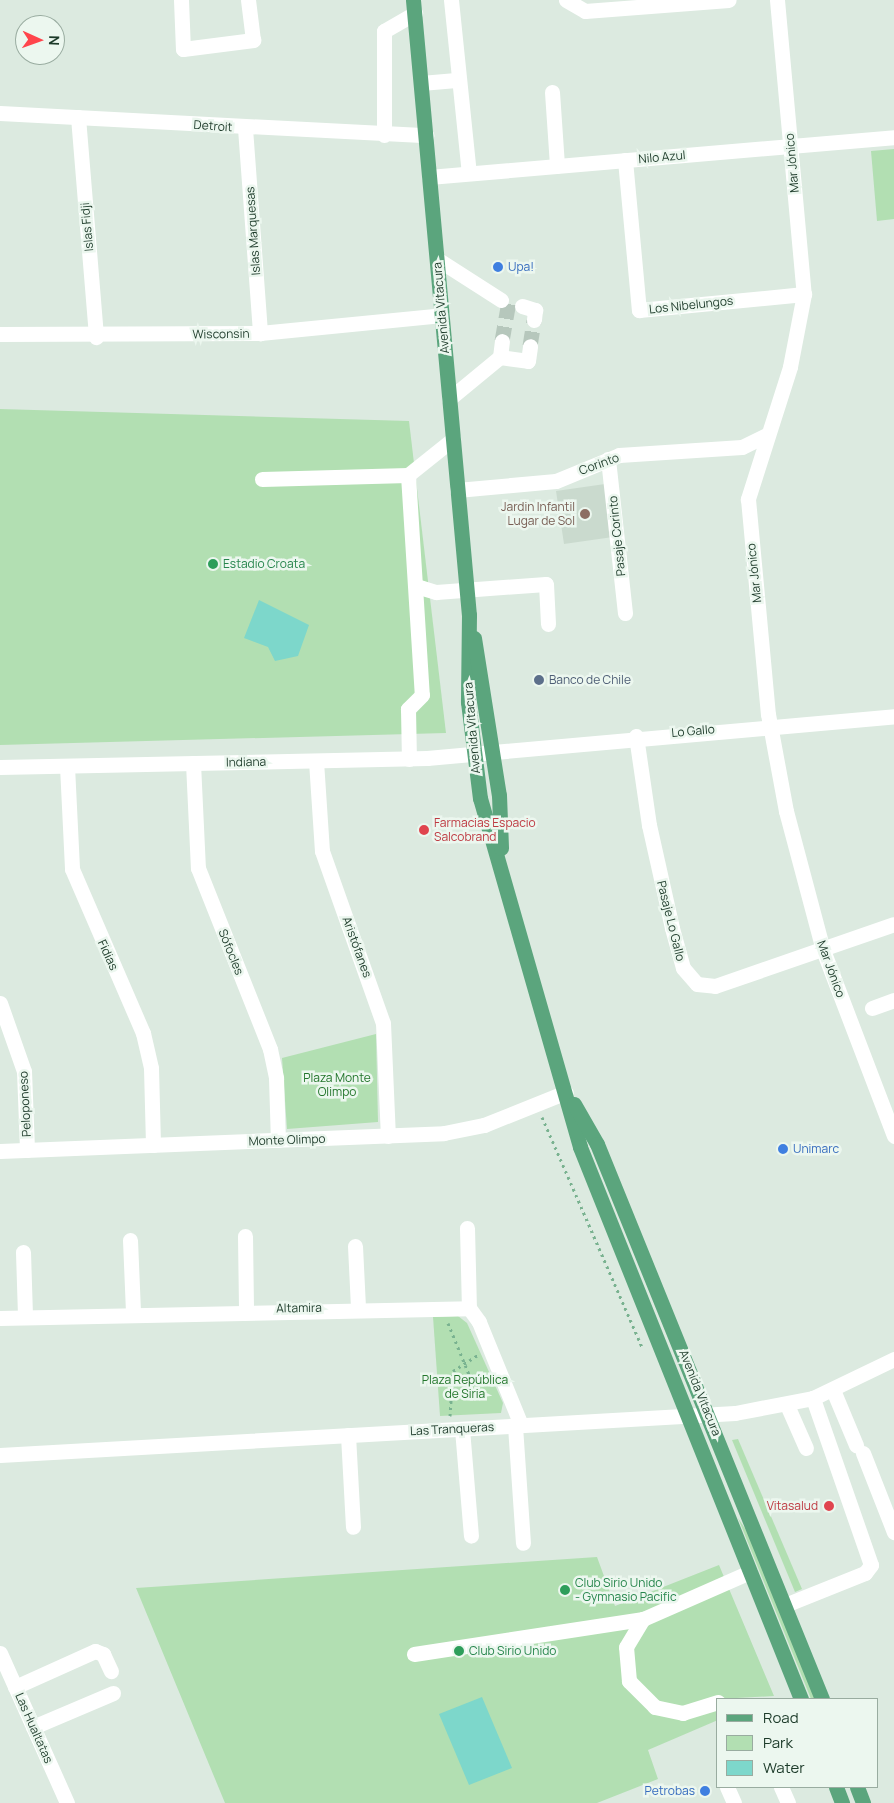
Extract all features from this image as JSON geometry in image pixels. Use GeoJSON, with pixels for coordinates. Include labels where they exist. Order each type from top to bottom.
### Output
{"type":"FeatureCollection","features":[{"type":"Feature","properties":{"kind":"main road","name":"Avenida Vitacura"},"geometry":{"type":"LineString","coordinates":[[412,4],[426,134],[469,615],[472,752],[480,798],[502,867],[538,1009],[566,1092],[587,1167],[801,1698]]}},
{"type":"Feature","properties":{"kind":"main road","name":"Avenida Vitacura"},"geometry":{"type":"LineString","coordinates":[[469,615],[483,677],[492,749],[502,867]]}},
{"type":"Feature","properties":{"kind":"main road","name":"Avenida Vitacura"},"geometry":{"type":"LineString","coordinates":[[566,1092],[597,1144],[709,1415],[822,1698]]}},
{"type":"Feature","properties":{"kind":"main road"},"geometry":{"type":"LineString","coordinates":[[836,1788],[842,1803]]}},
{"type":"Feature","properties":{"kind":"main road"},"geometry":{"type":"LineString","coordinates":[[857,1788],[863,1803]]}},
{"type":"Feature","properties":{"kind":"street"},"geometry":{"type":"LineString","coordinates":[[181,0],[183,49],[253,40],[248,0]]}},
{"type":"Feature","properties":{"kind":"street"},"geometry":{"type":"LineString","coordinates":[[451,0],[468,173]]}},
{"type":"Feature","properties":{"kind":"street"},"geometry":{"type":"LineString","coordinates":[[566,0],[585,11],[729,0]]}},
{"type":"Feature","properties":{"kind":"street","name":"Mar Jónico"},"geometry":{"type":"LineString","coordinates":[[777,0],[804,294],[790,367],[757,461],[748,511],[770,724],[788,818],[823,950],[894,1136]]}},
{"type":"Feature","properties":{"kind":"street"},"geometry":{"type":"LineString","coordinates":[[384,136],[384,31],[412,4]]}},
{"type":"Feature","properties":{"kind":"street"},"geometry":{"type":"LineString","coordinates":[[421,83],[459,80]]}},
{"type":"Feature","properties":{"kind":"street"},"geometry":{"type":"LineString","coordinates":[[552,92],[558,166]]}},
{"type":"Feature","properties":{"kind":"street","name":"Detroit"},"geometry":{"type":"LineString","coordinates":[[0,113],[384,136],[426,134]]}},
{"type":"Feature","properties":{"kind":"street","name":"Islas Fidji"},"geometry":{"type":"LineString","coordinates":[[78,117],[96,337]]}},
{"type":"Feature","properties":{"kind":"street","name":"Islas Marquesas"},"geometry":{"type":"LineString","coordinates":[[245,128],[260,333]]}},
{"type":"Feature","properties":{"kind":"street","name":"Nilo Azul"},"geometry":{"type":"LineString","coordinates":[[430,177],[894,137]]}},
{"type":"Feature","properties":{"kind":"street","name":"Los Nibelungos"},"geometry":{"type":"LineString","coordinates":[[625,160],[639,310],[804,294]]}},
{"type":"Feature","properties":{"kind":"street"},"geometry":{"type":"LineString","coordinates":[[437,259],[499,300]]}},
{"type":"Feature","properties":{"kind":"street"},"geometry":{"type":"LineString","coordinates":[[522,306],[535,310],[534,320]]}},
{"type":"Feature","properties":{"kind":"street","name":"Wisconsin"},"geometry":{"type":"LineString","coordinates":[[0,334],[96,337],[260,333],[442,315]]}},
{"type":"Feature","properties":{"kind":"street"},"geometry":{"type":"LineString","coordinates":[[449,399],[500,357],[502,341]]}},
{"type":"Feature","properties":{"kind":"street"},"geometry":{"type":"LineString","coordinates":[[500,357],[528,361],[530,346]]}},
{"type":"Feature","properties":{"kind":"street","name":"Corinto"},"geometry":{"type":"LineString","coordinates":[[458,490],[556,481],[608,459],[742,447],[765,436]]}},
{"type":"Feature","properties":{"kind":"street"},"geometry":{"type":"LineString","coordinates":[[262,479],[408,475],[453,439]]}},
{"type":"Feature","properties":{"kind":"street"},"geometry":{"type":"LineString","coordinates":[[742,447],[757,461]]}},
{"type":"Feature","properties":{"kind":"street","name":"Pasaje Corinto"},"geometry":{"type":"LineString","coordinates":[[608,459],[625,613]]}},
{"type":"Feature","properties":{"kind":"street"},"geometry":{"type":"LineString","coordinates":[[408,475],[422,695],[408,709],[409,758]]}},
{"type":"Feature","properties":{"kind":"street"},"geometry":{"type":"LineString","coordinates":[[416,586],[436,592],[546,584],[548,624]]}},
{"type":"Feature","properties":{"kind":"street","name":"Lo Gallo"},"geometry":{"type":"LineString","coordinates":[[492,749],[770,724],[894,716]]}},
{"type":"Feature","properties":{"kind":"street","name":"Pasaje Lo Gallo"},"geometry":{"type":"LineString","coordinates":[[636,736],[649,825],[672,928],[689,978],[715,986],[894,924]]}},
{"type":"Feature","properties":{"kind":"street","name":"Indiana"},"geometry":{"type":"LineString","coordinates":[[0,767],[409,758],[492,749]]}},
{"type":"Feature","properties":{"kind":"street","name":"Aristófanes"},"geometry":{"type":"LineString","coordinates":[[316,760],[322,851],[383,1023],[388,1136]]}},
{"type":"Feature","properties":{"kind":"street","name":"Sófocles"},"geometry":{"type":"LineString","coordinates":[[193,763],[198,868],[270,1049],[276,1078],[278,1140]]}},
{"type":"Feature","properties":{"kind":"street","name":"Fidias"},"geometry":{"type":"LineString","coordinates":[[67,766],[72,869],[143,1033],[151,1068],[153,1145]]}},
{"type":"Feature","properties":{"kind":"street"},"geometry":{"type":"LineString","coordinates":[[872,1008],[894,1000]]}},
{"type":"Feature","properties":{"kind":"street","name":"Peloponeso"},"geometry":{"type":"LineString","coordinates":[[0,1003],[24,1071],[27,1150]]}},
{"type":"Feature","properties":{"kind":"street","name":"Monte Olimpo"},"geometry":{"type":"LineString","coordinates":[[0,1151],[388,1136],[468,1129],[537,1105],[566,1092]]}},
{"type":"Feature","properties":{"kind":"street"},"geometry":{"type":"LineString","coordinates":[[467,1228],[469,1308],[490,1350],[518,1425],[523,1544]]}},
{"type":"Feature","properties":{"kind":"street"},"geometry":{"type":"LineString","coordinates":[[245,1236],[246,1310]]}},
{"type":"Feature","properties":{"kind":"street"},"geometry":{"type":"LineString","coordinates":[[130,1240],[133,1312]]}},
{"type":"Feature","properties":{"kind":"street"},"geometry":{"type":"LineString","coordinates":[[355,1246],[358,1307]]}},
{"type":"Feature","properties":{"kind":"street"},"geometry":{"type":"LineString","coordinates":[[23,1252],[25,1316]]}},
{"type":"Feature","properties":{"kind":"street","name":"Altamira"},"geometry":{"type":"LineString","coordinates":[[0,1318],[133,1312],[358,1307],[444,1306],[469,1308]]}},
{"type":"Feature","properties":{"kind":"street","name":"Las Tranqueras"},"geometry":{"type":"LineString","coordinates":[[0,1455],[709,1415],[787,1405],[813,1398],[894,1359]]}},
{"type":"Feature","properties":{"kind":"street"},"geometry":{"type":"LineString","coordinates":[[833,1390],[894,1532]]}},
{"type":"Feature","properties":{"kind":"street"},"geometry":{"type":"LineString","coordinates":[[785,1605],[865,1573],[871,1565],[813,1398]]}},
{"type":"Feature","properties":{"kind":"street"},"geometry":{"type":"LineString","coordinates":[[787,1405],[806,1448]]}},
{"type":"Feature","properties":{"kind":"street"},"geometry":{"type":"LineString","coordinates":[[455,1429],[471,1536]]}},
{"type":"Feature","properties":{"kind":"street"},"geometry":{"type":"LineString","coordinates":[[348,1435],[353,1528]]}},
{"type":"Feature","properties":{"kind":"street"},"geometry":{"type":"LineString","coordinates":[[414,1654],[643,1618],[750,1572]]}},
{"type":"Feature","properties":{"kind":"street"},"geometry":{"type":"LineString","coordinates":[[643,1618],[630,1636],[624,1660],[636,1691],[655,1707],[671,1712],[693,1711],[716,1703]]}},
{"type":"Feature","properties":{"kind":"street"},"geometry":{"type":"LineString","coordinates":[[15,1687],[95,1651],[103,1654],[111,1671]]}},
{"type":"Feature","properties":{"kind":"street","name":"Las Hualtatas"},"geometry":{"type":"LineString","coordinates":[[0,1653],[67,1803]]}},
{"type":"Feature","properties":{"kind":"street"},"geometry":{"type":"LineString","coordinates":[[33,1727],[113,1693]]}},
{"type":"Feature","properties":{"kind":"street"},"geometry":{"type":"LineString","coordinates":[[727,1788],[734,1803]]}},
{"type":"Feature","properties":{"kind":"street"},"geometry":{"type":"LineString","coordinates":[[781,1788],[788,1803]]}},
{"type":"Feature","properties":{"kind":"path"},"geometry":{"type":"LineString","coordinates":[[537,1105],[646,1358]]}},
{"type":"Feature","properties":{"kind":"path"},"geometry":{"type":"LineString","coordinates":[[444,1306],[463,1361],[478,1396],[452,1395]]}},
{"type":"Feature","properties":{"kind":"path"},"geometry":{"type":"LineString","coordinates":[[455,1429],[452,1395],[453,1371],[463,1361],[490,1350]]}},
{"type":"Feature","properties":{"kind":"shaded area","name":"Jardin Infantil Lugar de Sol"},"geometry":{"type":"Polygon","coordinates":[[[605,484],[613,537],[564,544],[556,491],[605,484]]]}},
{"type":"Feature","properties":{"kind":"green space"},"geometry":{"type":"Polygon","coordinates":[[[894,149],[894,219],[877,221],[871,151],[894,149]]]}},
{"type":"Feature","properties":{"kind":"green space","name":"Estadio Croata"},"geometry":{"type":"Polygon","coordinates":[[[0,409],[409,421],[446,733],[0,745],[0,409]]]}},
{"type":"Feature","properties":{"kind":"green space","name":"Plaza Monte Olimpo"},"geometry":{"type":"Polygon","coordinates":[[[376,1034],[378,1122],[287,1129],[282,1058],[376,1034]]]}},
{"type":"Feature","properties":{"kind":"green space","name":"Plaza República de Siria"},"geometry":{"type":"Polygon","coordinates":[[[458,1316],[467,1323],[503,1403],[501,1413],[440,1416],[433,1317],[458,1316]]]}},
{"type":"Feature","properties":{"kind":"green space"},"geometry":{"type":"Polygon","coordinates":[[[738,1439],[802,1589],[795,1592],[732,1440],[738,1439]]]}},
{"type":"Feature","properties":{"kind":"green space"},"geometry":{"type":"Polygon","coordinates":[[[738,1518],[750,1536],[817,1698],[811,1698],[738,1518]]]}},
{"type":"Feature","properties":{"kind":"green space","name":"Club Sirio Unido"},"geometry":{"type":"Polygon","coordinates":[[[597,1557],[615,1606],[719,1565],[774,1696],[716,1698],[716,1721],[648,1750],[658,1779],[597,1803],[225,1803],[136,1588],[597,1557]]]}},
{"type":"Feature","properties":{"kind":"water"},"geometry":{"type":"Polygon","coordinates":[[[259,600],[309,625],[298,656],[275,661],[268,647],[244,638],[259,600]]]}},
{"type":"Feature","properties":{"kind":"water"},"geometry":{"type":"Polygon","coordinates":[[[482,1697],[512,1768],[469,1785],[439,1714],[482,1697]]]}},
{"type":"Feature","properties":{"kind":"tunnel"},"geometry":{"type":"LineString","coordinates":[[502,341],[509,302]]}},
{"type":"Feature","properties":{"kind":"tunnel"},"geometry":{"type":"LineString","coordinates":[[530,346],[534,320]]}},
{"type":"Feature","properties":{"kind":"place","name":"Upa!"},"geometry":{"type":"Point","coordinates":[498,267]}},
{"type":"Feature","properties":{"kind":"place","name":"Jardin Infantil Lugar de Sol"},"geometry":{"type":"Point","coordinates":[585,514]}},
{"type":"Feature","properties":{"kind":"place","name":"Estadio Croata"},"geometry":{"type":"Point","coordinates":[213,564]}},
{"type":"Feature","properties":{"kind":"place","name":"Banco de Chile"},"geometry":{"type":"Point","coordinates":[539,680]}},
{"type":"Feature","properties":{"kind":"place","name":"Farmacias Espacio Salcobrand"},"geometry":{"type":"Point","coordinates":[424,830]}},
{"type":"Feature","properties":{"kind":"place","name":"Unimarc"},"geometry":{"type":"Point","coordinates":[783,1149]}},
{"type":"Feature","properties":{"kind":"place","name":"Vitasalud"},"geometry":{"type":"Point","coordinates":[829,1506]}},
{"type":"Feature","properties":{"kind":"place","name":"Club Sirio Unido - Gymnasio Pacific"},"geometry":{"type":"Point","coordinates":[565,1590]}},
{"type":"Feature","properties":{"kind":"place","name":"Club Sirio Unido"},"geometry":{"type":"Point","coordinates":[459,1651]}},
{"type":"Feature","properties":{"kind":"place","name":"Petrobas"},"geometry":{"type":"Point","coordinates":[705,1791]}}]}
